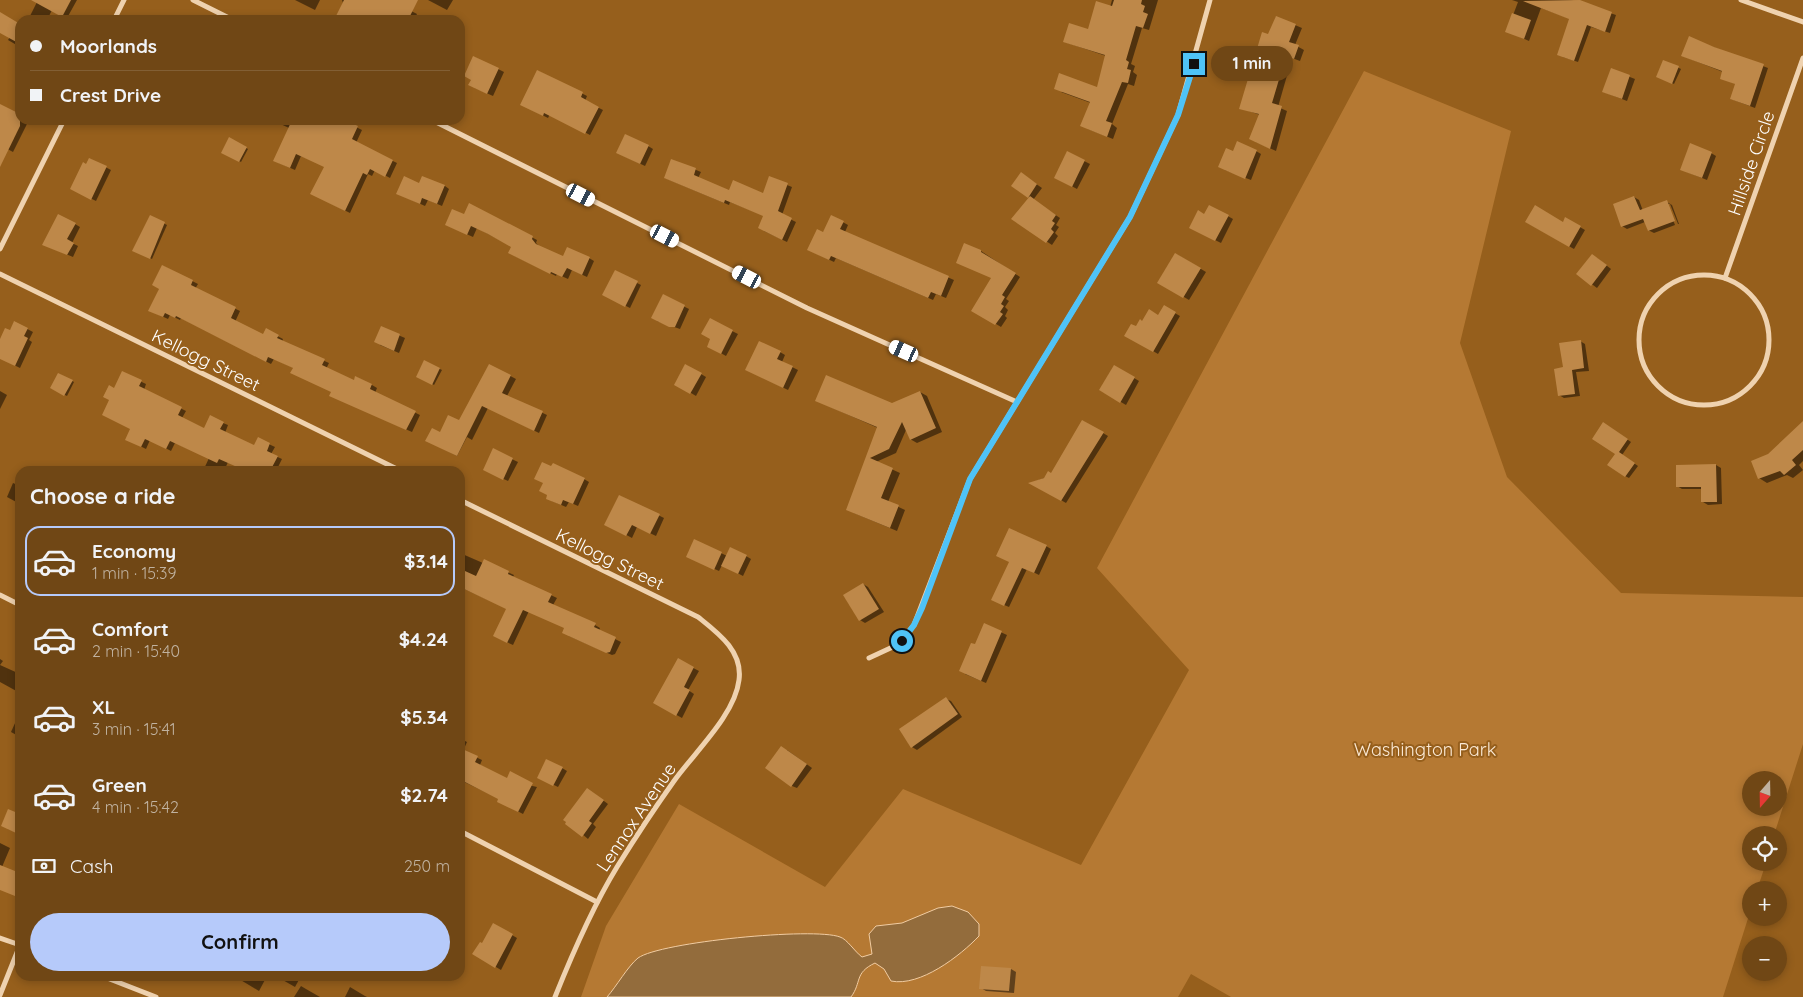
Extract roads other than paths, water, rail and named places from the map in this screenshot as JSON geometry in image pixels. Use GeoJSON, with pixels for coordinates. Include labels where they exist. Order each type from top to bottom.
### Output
{"type":"FeatureCollection","features":[{"type":"Feature","properties":{"kind":"street"},"geometry":{"type":"LineString","coordinates":[[116,15],[124,0]]}},
{"type":"Feature","properties":{"kind":"street"},"geometry":{"type":"LineString","coordinates":[[193,0],[223,15]]}},
{"type":"Feature","properties":{"kind":"street"},"geometry":{"type":"LineString","coordinates":[[869,658],[897,645],[914,625],[937,570],[970,479],[1130,217],[1178,115],[1210,0]]}},
{"type":"Feature","properties":{"kind":"street"},"geometry":{"type":"LineString","coordinates":[[1740,0],[1803,22]]}},
{"type":"Feature","properties":{"kind":"street","name":"Hillside Circle"},"geometry":{"type":"LineString","coordinates":[[1725,278],[1803,58]]}},
{"type":"Feature","properties":{"kind":"street"},"geometry":{"type":"LineString","coordinates":[[0,249],[62,125]]}},
{"type":"Feature","properties":{"kind":"street"},"geometry":{"type":"LineString","coordinates":[[442,125],[807,308],[1017,402]]}},
{"type":"Feature","properties":{"kind":"street","name":"Kellogg Street"},"geometry":{"type":"LineString","coordinates":[[0,274],[391,466]]}},
{"type":"Feature","properties":{"kind":"street"},"geometry":{"type":"LineString","coordinates":[[1705,274],[1725,278],[1745,288],[1760,306],[1769,327],[1769,350],[1762,371],[1748,389],[1728,401],[1706,405],[1683,402],[1665,392],[1650,378],[1642,359],[1638,339],[1642,319],[1651,300],[1666,286],[1685,277],[1705,274]]}},
{"type":"Feature","properties":{"kind":"street","name":"Kellogg Street"},"geometry":{"type":"LineString","coordinates":[[465,502],[698,617],[721,635],[736,656]]}},
{"type":"Feature","properties":{"kind":"street"},"geometry":{"type":"LineString","coordinates":[[0,595],[15,602]]}},
{"type":"Feature","properties":{"kind":"street","name":"Lennox Avenue"},"geometry":{"type":"LineString","coordinates":[[556,997],[597,902],[639,832],[733,702],[740,680],[736,656]]}},
{"type":"Feature","properties":{"kind":"street"},"geometry":{"type":"LineString","coordinates":[[465,834],[597,902]]}},
{"type":"Feature","properties":{"kind":"street"},"geometry":{"type":"LineString","coordinates":[[0,938],[15,943]]}},
{"type":"Feature","properties":{"kind":"street"},"geometry":{"type":"LineString","coordinates":[[0,995],[15,958]]}},
{"type":"Feature","properties":{"kind":"street"},"geometry":{"type":"LineString","coordinates":[[115,981],[156,997]]}},
{"type":"Feature","properties":{"kind":"park label","name":"Washington Park"},"geometry":{"type":"Point","coordinates":[1425,749]}}]}
